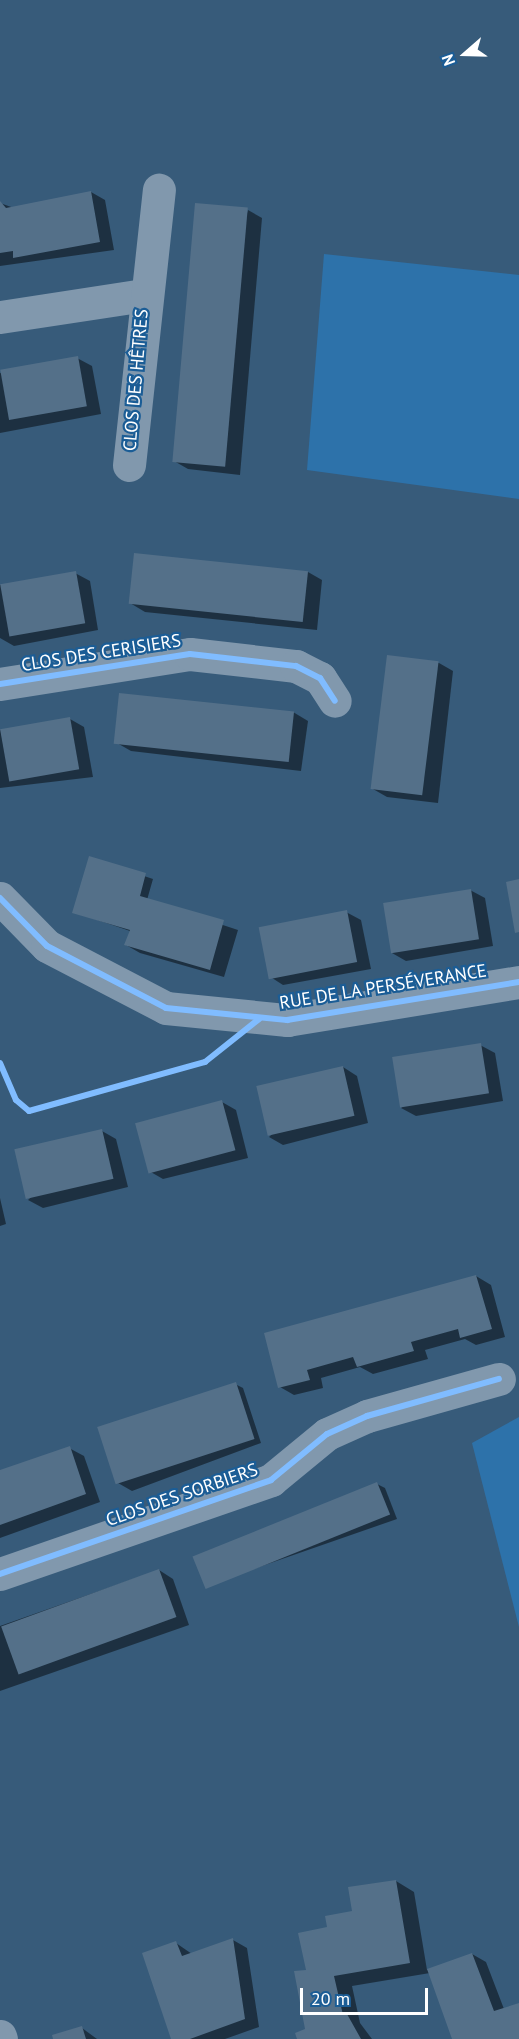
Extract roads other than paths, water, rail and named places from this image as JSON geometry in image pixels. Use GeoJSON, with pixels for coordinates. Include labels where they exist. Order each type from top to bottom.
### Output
{"type":"FeatureCollection","features":[{"type":"Feature","properties":{"kind":"street","name":"CLOS DES HÊTRES"},"geometry":{"type":"LineString","coordinates":[[129,465],[143,296],[159,190]]}},
{"type":"Feature","properties":{"kind":"street","name":"CLOS DES HÊTRES"},"geometry":{"type":"LineString","coordinates":[[0,317],[143,296]]}},
{"type":"Feature","properties":{"kind":"street","name":"CLOS DES CERISIERS"},"geometry":{"type":"LineString","coordinates":[[0,684],[190,654],[296,666],[320,678],[335,701]]}},
{"type":"Feature","properties":{"kind":"street","name":"RUE DE LA PERSÉVERANCE"},"geometry":{"type":"LineString","coordinates":[[0,898],[47,946],[166,1008],[287,1020],[519,982]]}},
{"type":"Feature","properties":{"kind":"street","name":"CLOS DES SORBIERS"},"geometry":{"type":"LineString","coordinates":[[0,1574],[271,1480],[327,1434],[367,1416],[499,1379]]}}]}
